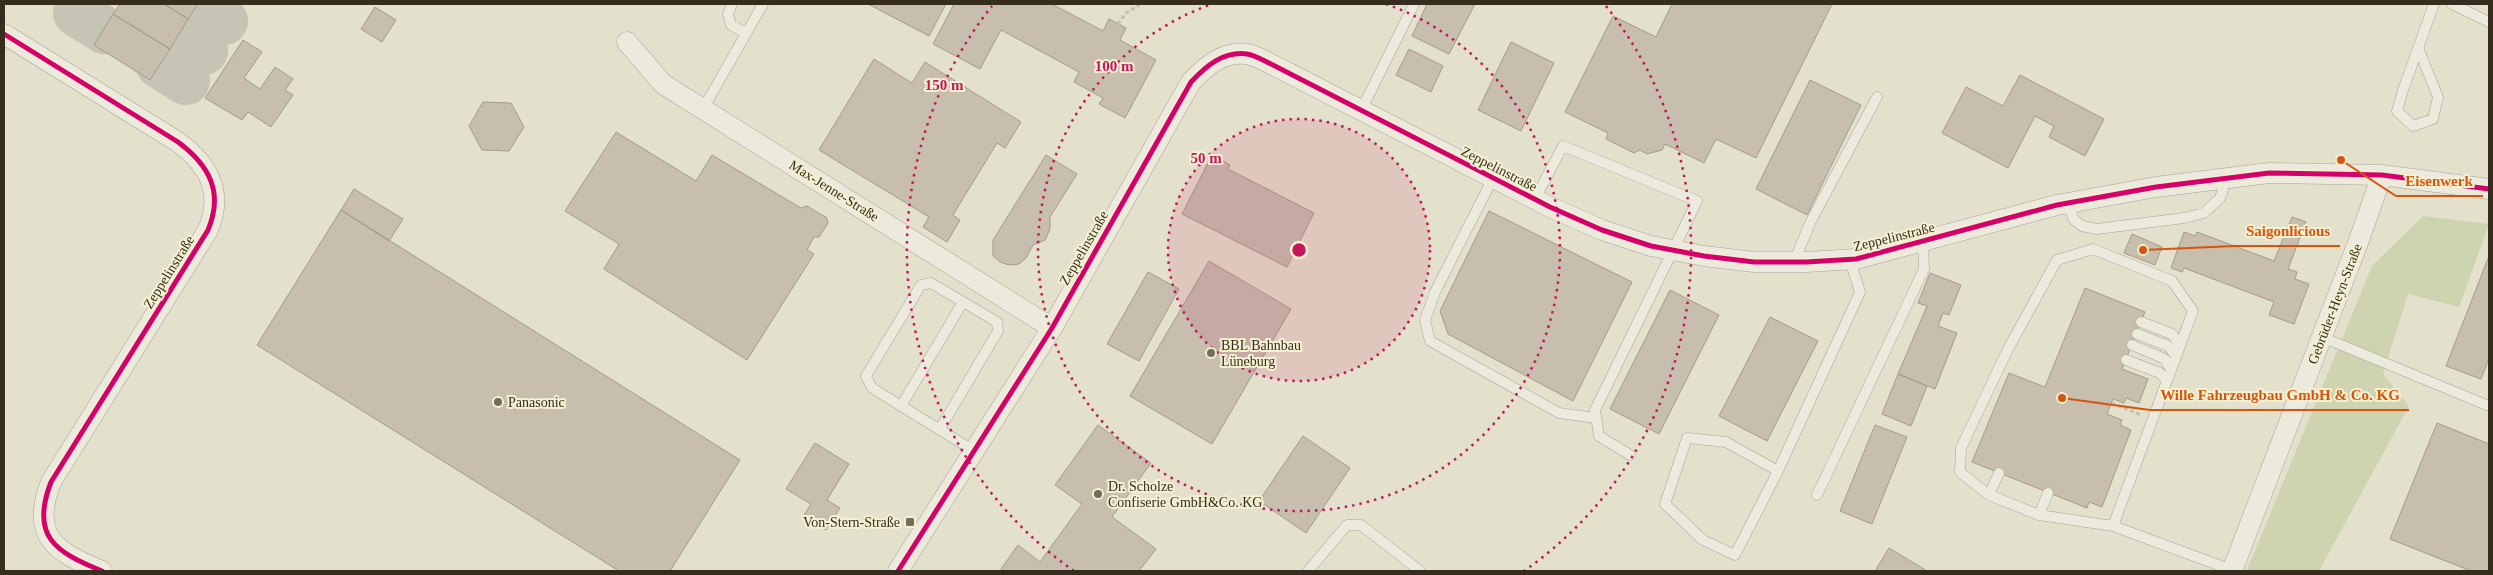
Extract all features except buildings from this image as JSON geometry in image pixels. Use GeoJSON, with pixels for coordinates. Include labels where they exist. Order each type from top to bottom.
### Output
{"type":"FeatureCollection","features":[{"type":"Feature","properties":{"kind":"street","name":"Zeppelinstraße"},"geometry":{"type":"LineString","coordinates":[[4,34],[178,142],[200,161],[213,186],[216,203],[214,217],[208,230],[51,482],[45,497],[42,519],[48,540],[62,552],[102,571]]}},
{"type":"Feature","properties":{"kind":"street","name":"Max-Jenne-Straße"},"geometry":{"type":"LineString","coordinates":[[627,42],[663,84],[1052,328]]}},
{"type":"Feature","properties":{"kind":"street","name":"Zeppelinstraße"},"geometry":{"type":"LineString","coordinates":[[898,571],[976,452],[1052,328],[1191,82],[1206,65],[1225,56],[1247,54],[1269,63],[1535,200],[1602,230],[1651,246],[1754,262],[1850,260],[2068,203],[2156,187],[2269,173],[2382,175],[2489,189]]}},
{"type":"Feature","properties":{"kind":"street","name":"Gebrüder-Heyn-Straße"},"geometry":{"type":"LineString","coordinates":[[2232,571],[2382,175]]}},
{"type":"Feature","properties":{"kind":"lane"},"geometry":{"type":"LineString","coordinates":[[732,4],[728,14],[731,25],[746,33]]}},
{"type":"Feature","properties":{"kind":"lane"},"geometry":{"type":"LineString","coordinates":[[703,109],[763,4]]}},
{"type":"Feature","properties":{"kind":"lane"},"geometry":{"type":"LineString","coordinates":[[1361,111],[1414,4]]}},
{"type":"Feature","properties":{"kind":"lane"},"geometry":{"type":"LineString","coordinates":[[2419,50],[2438,97],[2433,119],[2413,126],[2397,112],[2434,4]]}},
{"type":"Feature","properties":{"kind":"lane"},"geometry":{"type":"LineString","coordinates":[[2452,4],[2489,22]]}},
{"type":"Feature","properties":{"kind":"lane"},"geometry":{"type":"LineString","coordinates":[[1794,262],[1810,223],[1877,97]]}},
{"type":"Feature","properties":{"kind":"lane"},"geometry":{"type":"LineString","coordinates":[[1535,200],[1563,146],[1697,201],[1595,410],[1599,436],[1630,455]]}},
{"type":"Feature","properties":{"kind":"lane"},"geometry":{"type":"LineString","coordinates":[[1493,178],[1435,292],[1425,320],[1430,341],[1559,413],[1596,418]]}},
{"type":"Feature","properties":{"kind":"lane"},"geometry":{"type":"LineString","coordinates":[[2068,203],[2074,220],[2082,226],[2097,229],[2184,218],[2204,213],[2220,198],[2223,189],[2223,178]]}},
{"type":"Feature","properties":{"kind":"lane"},"geometry":{"type":"LineString","coordinates":[[1817,495],[1924,269],[1923,242]]}},
{"type":"Feature","properties":{"kind":"lane"},"geometry":{"type":"LineString","coordinates":[[2112,526],[2193,311],[2172,281],[2093,250],[2057,260],[2008,349],[1961,448],[1960,472],[1989,495],[2039,515],[2112,526],[2232,571]]}},
{"type":"Feature","properties":{"kind":"lane"},"geometry":{"type":"LineString","coordinates":[[1778,471],[1726,442],[1687,438],[1665,504],[1703,540],[1735,555],[1778,471],[1860,292],[1850,260]]}},
{"type":"Feature","properties":{"kind":"lane"},"geometry":{"type":"LineString","coordinates":[[940,430],[998,331],[997,322],[931,283],[920,285],[866,376],[872,388],[901,406],[940,430],[976,452]]}},
{"type":"Feature","properties":{"kind":"lane"},"geometry":{"type":"LineString","coordinates":[[901,406],[963,302]]}},
{"type":"Feature","properties":{"kind":"lane"},"geometry":{"type":"LineString","coordinates":[[2141,322],[2172,334],[2180,345]]}},
{"type":"Feature","properties":{"kind":"lane"},"geometry":{"type":"LineString","coordinates":[[2137,334],[2168,346],[2176,356]]}},
{"type":"Feature","properties":{"kind":"lane"},"geometry":{"type":"LineString","coordinates":[[2322,337],[2489,406]]}},
{"type":"Feature","properties":{"kind":"lane"},"geometry":{"type":"LineString","coordinates":[[2132,346],[2164,359],[2171,370]]}},
{"type":"Feature","properties":{"kind":"lane"},"geometry":{"type":"LineString","coordinates":[[2126,360],[2160,373],[2167,381]]}},
{"type":"Feature","properties":{"kind":"lane"},"geometry":{"type":"LineString","coordinates":[[1989,495],[1999,472]]}},
{"type":"Feature","properties":{"kind":"lane"},"geometry":{"type":"LineString","coordinates":[[2039,515],[2048,493]]}},
{"type":"Feature","properties":{"kind":"lane"},"geometry":{"type":"LineString","coordinates":[[1308,571],[1347,525],[1361,525],[1420,571]]}},
{"type":"Feature","properties":{"kind":"path"},"geometry":{"type":"LineString","coordinates":[[1118,24],[1126,13],[1141,4]]}},
{"type":"Feature","properties":{"kind":"path"},"geometry":{"type":"LineString","coordinates":[[2112,403],[2153,419]]}},
{"type":"Feature","properties":{"kind":"green space"},"geometry":{"type":"Polygon","coordinates":[[[2423,216],[2489,224],[2459,307],[2408,294],[2383,374],[2409,406],[2319,571],[2247,570],[2372,266],[2423,216]]]}},
{"type":"Feature","properties":{"kind":"taxiway"},"geometry":{"type":"LineString","coordinates":[[198,5],[224,21]]}},
{"type":"Feature","properties":{"kind":"taxiway"},"geometry":{"type":"LineString","coordinates":[[77,13],[104,30]]}},
{"type":"Feature","properties":{"kind":"taxiway"},"geometry":{"type":"LineString","coordinates":[[179,35],[204,51]]}},
{"type":"Feature","properties":{"kind":"taxiway"},"geometry":{"type":"LineString","coordinates":[[160,65],[186,81]]}},
{"type":"Feature","properties":{"kind":"cycle path"},"geometry":{"type":"LineString","coordinates":[[4,34],[178,142],[198,160],[211,180],[214,192],[213,216],[208,230],[51,482],[45,501],[44,516],[46,529],[51,540],[71,557],[102,571]]}},
{"type":"Feature","properties":{"kind":"cycle path"},"geometry":{"type":"LineString","coordinates":[[898,571],[1052,328],[1191,82],[1209,65],[1230,55],[1253,55],[1550,207],[1602,230],[1651,246],[1704,256],[1754,262],[1806,262],[1856,259],[2057,205],[2156,187],[2269,173],[2382,175],[2489,189]]}},
{"type":"Feature","properties":{"kind":"place","name":"Eisenwerk"},"geometry":{"type":"Point","coordinates":[2341,160]}},
{"type":"Feature","properties":{"kind":"place","name":"Saigonlicious"},"geometry":{"type":"Point","coordinates":[2143,250]}},
{"type":"Feature","properties":{"kind":"place","name":"BBL Bahnbau Lüneburg"},"geometry":{"type":"Point","coordinates":[1211,353]}},
{"type":"Feature","properties":{"kind":"place","name":"Wille Fahrzeugbau GmbH & Co. KG"},"geometry":{"type":"Point","coordinates":[2062,398]}},
{"type":"Feature","properties":{"kind":"place","name":"Panasonic"},"geometry":{"type":"Point","coordinates":[498,402]}},
{"type":"Feature","properties":{"kind":"place","name":"Dr. Scholze Confiserie GmbH&Co. KG"},"geometry":{"type":"Point","coordinates":[1098,494]}},
{"type":"Feature","properties":{"kind":"place","name":"Von-Stern-Straße"},"geometry":{"type":"Point","coordinates":[910,522]}}]}
